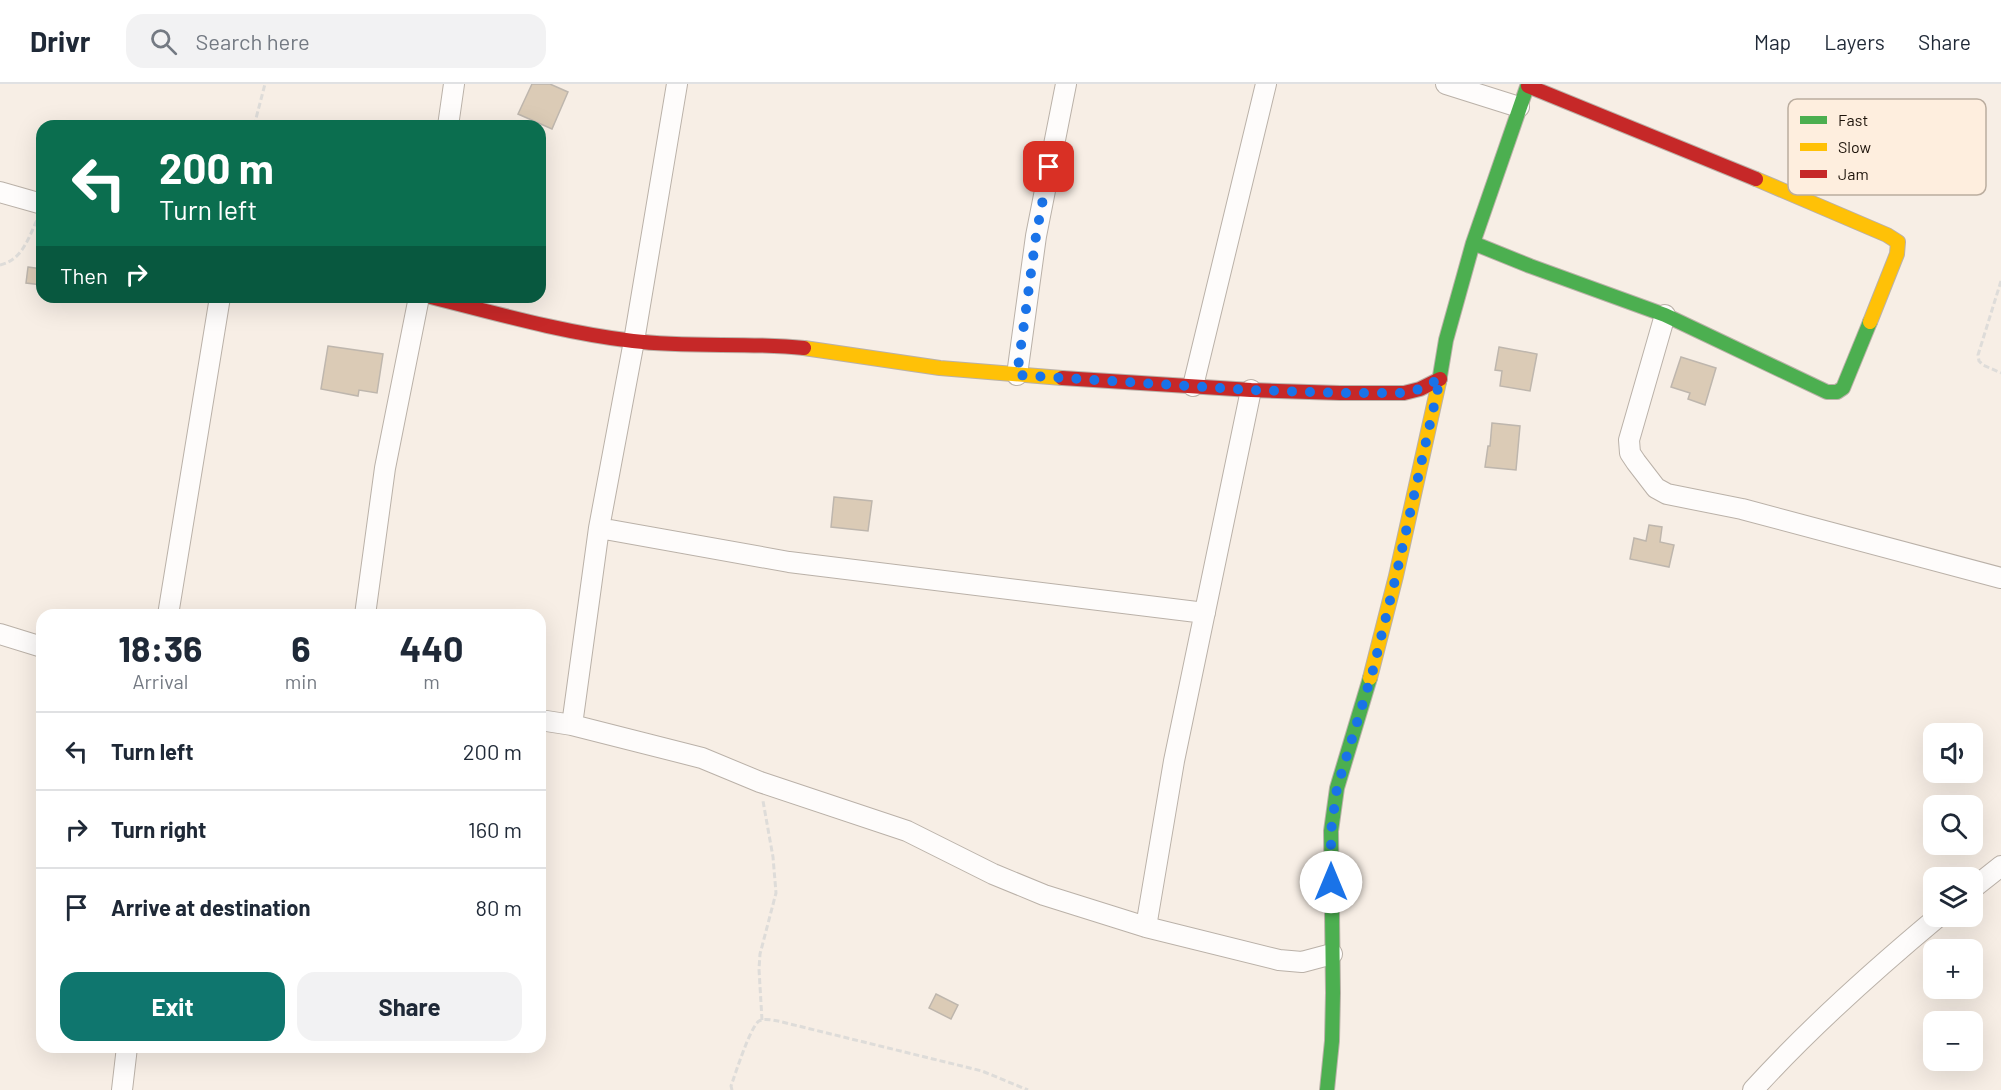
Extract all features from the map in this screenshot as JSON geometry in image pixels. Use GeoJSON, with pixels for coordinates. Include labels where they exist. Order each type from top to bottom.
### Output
{"type":"FeatureCollection","features":[{"type":"Feature","properties":{"kind":"street"},"geometry":{"type":"LineString","coordinates":[[449,120],[454,84]]}},
{"type":"Feature","properties":{"kind":"street"},"geometry":{"type":"LineString","coordinates":[[572,725],[599,528],[634,341],[676,84]]}},
{"type":"Feature","properties":{"kind":"street"},"geometry":{"type":"LineString","coordinates":[[1017,375],[1036,236],[1066,84]]}},
{"type":"Feature","properties":{"kind":"street"},"geometry":{"type":"LineString","coordinates":[[1193,386],[1266,84]]}},
{"type":"Feature","properties":{"kind":"street"},"geometry":{"type":"LineString","coordinates":[[1446,84],[1519,107]]}},
{"type":"Feature","properties":{"kind":"street"},"geometry":{"type":"LineString","coordinates":[[1327,1090],[1332,1041],[1331,831],[1337,788],[1373,670],[1396,576],[1440,379],[1446,340],[1473,243],[1528,85],[1788,192]]}},
{"type":"Feature","properties":{"kind":"street"},"geometry":{"type":"LineString","coordinates":[[0,192],[36,209]]}},
{"type":"Feature","properties":{"kind":"street"},"geometry":{"type":"LineString","coordinates":[[1473,243],[1665,315],[1816,388],[1837,393],[1843,388],[1898,254],[1898,242],[1795,195]]}},
{"type":"Feature","properties":{"kind":"street"},"geometry":{"type":"LineString","coordinates":[[169,609],[219,303]]}},
{"type":"Feature","properties":{"kind":"street"},"geometry":{"type":"LineString","coordinates":[[366,609],[385,468],[417,303]]}},
{"type":"Feature","properties":{"kind":"street"},"geometry":{"type":"LineString","coordinates":[[455,303],[560,329],[634,341],[689,345],[793,347],[940,368],[1017,375],[1251,390],[1404,393],[1420,389],[1440,379]]}},
{"type":"Feature","properties":{"kind":"street"},"geometry":{"type":"LineString","coordinates":[[1665,315],[1632,422],[1629,440],[1630,453],[1656,488],[1667,494],[1742,509],[2001,578]]}},
{"type":"Feature","properties":{"kind":"street"},"geometry":{"type":"LineString","coordinates":[[1146,927],[1174,761],[1251,390]]}},
{"type":"Feature","properties":{"kind":"street"},"geometry":{"type":"LineString","coordinates":[[599,528],[789,562],[1205,613]]}},
{"type":"Feature","properties":{"kind":"street"},"geometry":{"type":"LineString","coordinates":[[0,634],[36,645]]}},
{"type":"Feature","properties":{"kind":"street"},"geometry":{"type":"LineString","coordinates":[[546,721],[572,725],[702,758],[760,782],[907,831],[993,874],[1044,895],[1146,927],[1279,960],[1302,962],[1332,954]]}},
{"type":"Feature","properties":{"kind":"street"},"geometry":{"type":"LineString","coordinates":[[1983,880],[2001,866]]}},
{"type":"Feature","properties":{"kind":"street"},"geometry":{"type":"LineString","coordinates":[[1753,1090],[1809,1030],[1881,964],[1926,927]]}},
{"type":"Feature","properties":{"kind":"street"},"geometry":{"type":"LineString","coordinates":[[122,1090],[126,1053]]}},
{"type":"Feature","properties":{"kind":"path"},"geometry":{"type":"LineString","coordinates":[[256,120],[265,84]]}},
{"type":"Feature","properties":{"kind":"path"},"geometry":{"type":"LineString","coordinates":[[0,265],[13,261],[24,249],[36,220]]}},
{"type":"Feature","properties":{"kind":"path"},"geometry":{"type":"LineString","coordinates":[[2001,281],[1978,355],[1983,365],[2001,373]]}},
{"type":"Feature","properties":{"kind":"path"},"geometry":{"type":"LineString","coordinates":[[760,782],[773,857],[776,893],[759,962],[762,1020]]}},
{"type":"Feature","properties":{"kind":"path"},"geometry":{"type":"LineString","coordinates":[[732,1090],[731,1086],[743,1051],[757,1024],[762,1020],[778,1021],[982,1071],[1028,1090]]}},
{"type":"Feature","properties":{"kind":"building"},"geometry":{"type":"Polygon","coordinates":[[[532,84],[550,84],[568,92],[552,129],[546,126],[546,120],[532,120],[518,114],[532,84]]]}},
{"type":"Feature","properties":{"kind":"building"},"geometry":{"type":"Polygon","coordinates":[[[28,267],[36,268],[36,284],[26,283],[28,267]]]}},
{"type":"Feature","properties":{"kind":"building"},"geometry":{"type":"Polygon","coordinates":[[[328,346],[383,354],[377,393],[359,390],[358,396],[321,389],[328,346]]]}},
{"type":"Feature","properties":{"kind":"building"},"geometry":{"type":"Polygon","coordinates":[[[1499,347],[1537,354],[1530,391],[1500,386],[1502,371],[1495,370],[1499,347]]]}},
{"type":"Feature","properties":{"kind":"building"},"geometry":{"type":"Polygon","coordinates":[[[1681,357],[1716,368],[1705,405],[1688,399],[1690,393],[1671,387],[1681,357]]]}},
{"type":"Feature","properties":{"kind":"building"},"geometry":{"type":"Polygon","coordinates":[[[1492,423],[1520,426],[1516,470],[1485,467],[1492,423]]]}},
{"type":"Feature","properties":{"kind":"building"},"geometry":{"type":"Polygon","coordinates":[[[834,497],[872,501],[868,531],[831,527],[834,497]]]}},
{"type":"Feature","properties":{"kind":"building"},"geometry":{"type":"Polygon","coordinates":[[[1649,525],[1662,527],[1660,542],[1674,545],[1669,567],[1630,559],[1634,538],[1646,541],[1649,525]]]}},
{"type":"Feature","properties":{"kind":"building"},"geometry":{"type":"Polygon","coordinates":[[[936,994],[958,1005],[951,1019],[929,1008],[936,994]]]}},
{"type":"Feature","properties":{"kind":"traffic: fast"},"geometry":{"type":"LineString","coordinates":[[1439,382],[1446,340],[1473,243],[1528,84]]}},
{"type":"Feature","properties":{"kind":"traffic: fast"},"geometry":{"type":"LineString","coordinates":[[1473,243],[1665,315],[1827,392],[1837,392],[1843,388],[1870,322]]}},
{"type":"Feature","properties":{"kind":"traffic: fast"},"geometry":{"type":"LineString","coordinates":[[1327,1090],[1332,1041],[1333,993],[1331,831],[1337,788],[1370,678]]}},
{"type":"Feature","properties":{"kind":"traffic: slow"},"geometry":{"type":"LineString","coordinates":[[1756,179],[1788,193]]}},
{"type":"Feature","properties":{"kind":"traffic: slow"},"geometry":{"type":"LineString","coordinates":[[1793,195],[1887,235],[1898,242],[1897,254],[1870,322]]}},
{"type":"Feature","properties":{"kind":"traffic: slow"},"geometry":{"type":"LineString","coordinates":[[804,348],[940,368],[1062,378]]}},
{"type":"Feature","properties":{"kind":"traffic: slow"},"geometry":{"type":"LineString","coordinates":[[1370,678],[1396,576],[1439,382]]}},
{"type":"Feature","properties":{"kind":"traffic: jam"},"geometry":{"type":"LineString","coordinates":[[1528,86],[1756,179]]}},
{"type":"Feature","properties":{"kind":"traffic: jam"},"geometry":{"type":"LineString","coordinates":[[455,303],[608,338],[654,343],[804,348]]}},
{"type":"Feature","properties":{"kind":"traffic: jam"},"geometry":{"type":"LineString","coordinates":[[1062,378],[1340,393],[1404,393],[1420,389],[1440,379]]}},
{"type":"Feature","properties":{"kind":"route"},"geometry":{"type":"LineString","coordinates":[[1049,167],[1036,236],[1017,375],[1251,390],[1340,393],[1404,393],[1420,389],[1440,379],[1373,670],[1337,788],[1331,831],[1331,882]]}}]}
